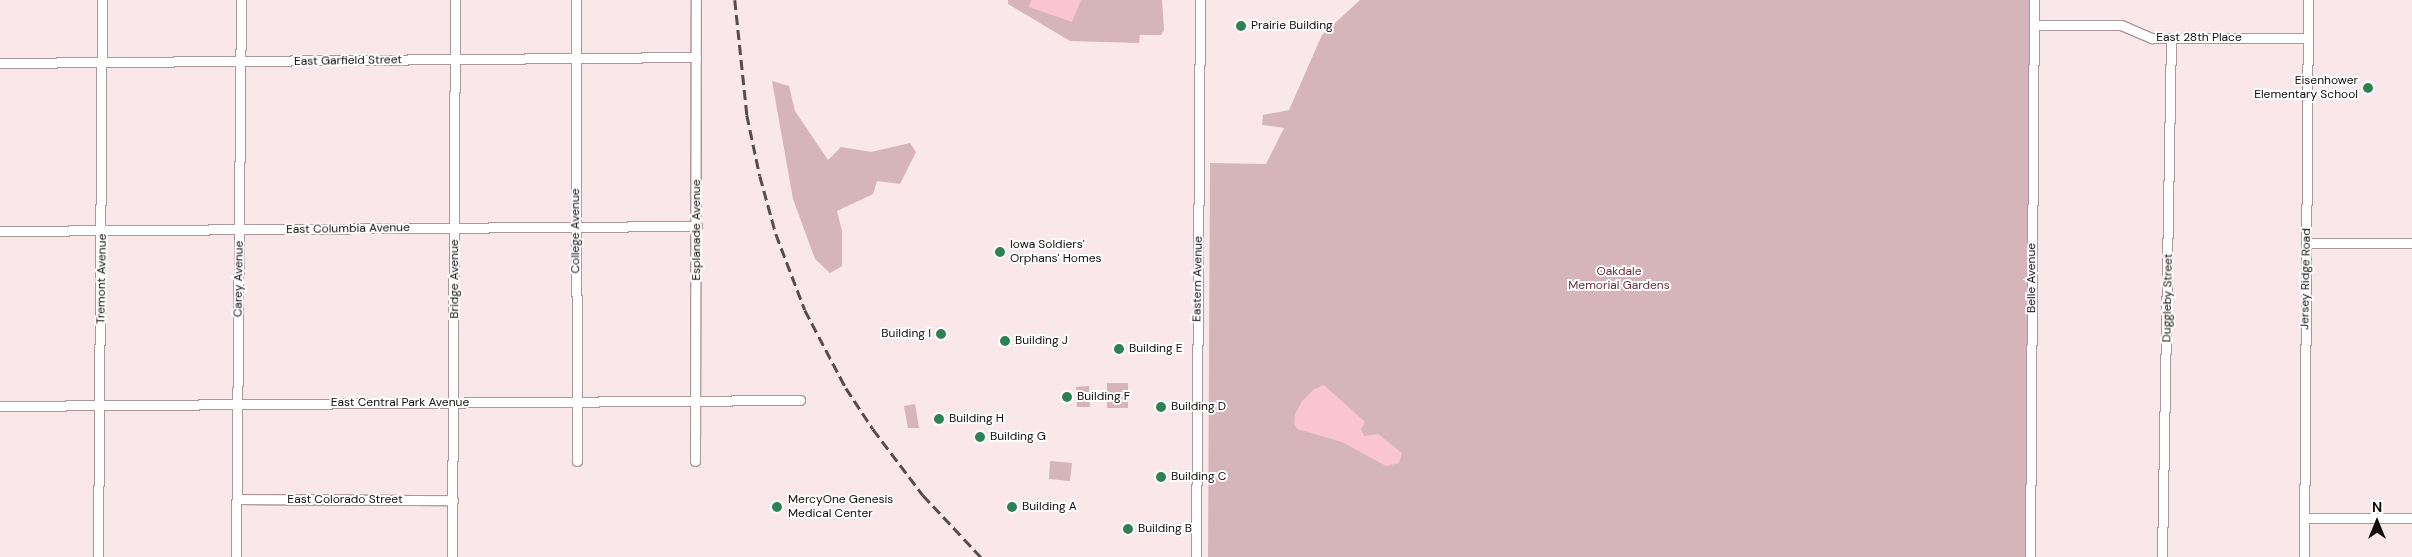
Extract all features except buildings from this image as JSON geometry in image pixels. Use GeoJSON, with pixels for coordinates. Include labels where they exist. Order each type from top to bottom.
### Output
{"type":"FeatureCollection","features":[{"type":"Feature","properties":{"kind":"street","name":"Tremont Avenue"},"geometry":{"type":"LineString","coordinates":[[98,557],[103,230],[102,0]]}},
{"type":"Feature","properties":{"kind":"street","name":"Carey Avenue"},"geometry":{"type":"LineString","coordinates":[[236,557],[241,0]]}},
{"type":"Feature","properties":{"kind":"street","name":"Bridge Avenue"},"geometry":{"type":"LineString","coordinates":[[452,557],[456,227],[455,0]]}},
{"type":"Feature","properties":{"kind":"street","name":"College Avenue"},"geometry":{"type":"LineString","coordinates":[[576,0],[576,461]]}},
{"type":"Feature","properties":{"kind":"street","name":"Esplanade Avenue"},"geometry":{"type":"LineString","coordinates":[[695,461],[696,0]]}},
{"type":"Feature","properties":{"kind":"street","name":"Eastern Avenue"},"geometry":{"type":"LineString","coordinates":[[1196,557],[1200,0]]}},
{"type":"Feature","properties":{"kind":"street","name":"Belle Avenue"},"geometry":{"type":"LineString","coordinates":[[2030,557],[2034,0]]}},
{"type":"Feature","properties":{"kind":"street","name":"Jersey Ridge Road"},"geometry":{"type":"LineString","coordinates":[[2304,557],[2308,0]]}},
{"type":"Feature","properties":{"kind":"street","name":"East 28th Place"},"geometry":{"type":"LineString","coordinates":[[2034,24],[2121,25],[2152,38],[2308,38]]}},
{"type":"Feature","properties":{"kind":"street","name":"Duggleby Street"},"geometry":{"type":"LineString","coordinates":[[2162,557],[2171,38]]}},
{"type":"Feature","properties":{"kind":"street","name":"East Garfield Street"},"geometry":{"type":"LineString","coordinates":[[0,63],[696,57]]}},
{"type":"Feature","properties":{"kind":"street","name":"East Columbia Avenue"},"geometry":{"type":"LineString","coordinates":[[0,231],[239,231],[456,227],[697,226]]}},
{"type":"Feature","properties":{"kind":"street"},"geometry":{"type":"LineString","coordinates":[[2307,243],[2412,243]]}},
{"type":"Feature","properties":{"kind":"street","name":"East Central Park Avenue"},"geometry":{"type":"LineString","coordinates":[[0,406],[800,400]]}},
{"type":"Feature","properties":{"kind":"street","name":"East Colorado Street"},"geometry":{"type":"LineString","coordinates":[[237,499],[453,500]]}},
{"type":"Feature","properties":{"kind":"street"},"geometry":{"type":"LineString","coordinates":[[2304,518],[2412,518]]}},
{"type":"Feature","properties":{"kind":"green space"},"geometry":{"type":"Polygon","coordinates":[[[1008,0],[1162,0],[1164,30],[1161,35],[1140,35],[1139,43],[1070,41],[1008,4],[1008,0]]]}},
{"type":"Feature","properties":{"kind":"green space","name":"Oakdale Memorial Gardens"},"geometry":{"type":"Polygon","coordinates":[[[1360,0],[2030,0],[2027,557],[1208,557],[1210,163],[1266,164],[1284,128],[1262,125],[1263,115],[1289,110],[1322,35],[1360,0]]]}},
{"type":"Feature","properties":{"kind":"green space"},"geometry":{"type":"Polygon","coordinates":[[[772,81],[789,86],[795,111],[828,160],[841,147],[871,152],[910,143],[916,152],[900,184],[877,181],[873,194],[837,211],[842,231],[842,266],[830,273],[815,259],[793,199],[772,81]]]}},
{"type":"Feature","properties":{"kind":"green space"},"geometry":{"type":"Polygon","coordinates":[[[1107,383],[1128,383],[1128,408],[1107,408],[1107,383]]]}},
{"type":"Feature","properties":{"kind":"green space"},"geometry":{"type":"Polygon","coordinates":[[[1089,386],[1090,407],[1077,407],[1076,387],[1089,386]]]}},
{"type":"Feature","properties":{"kind":"green space"},"geometry":{"type":"Polygon","coordinates":[[[915,404],[919,428],[908,428],[904,406],[915,404]]]}},
{"type":"Feature","properties":{"kind":"green space"},"geometry":{"type":"Polygon","coordinates":[[[1050,461],[1072,463],[1070,481],[1049,479],[1050,461]]]}},
{"type":"Feature","properties":{"kind":"shaded area"},"geometry":{"type":"Polygon","coordinates":[[[1031,0],[1081,0],[1072,22],[1029,7],[1031,0]]]}},
{"type":"Feature","properties":{"kind":"shaded area"},"geometry":{"type":"Polygon","coordinates":[[[1324,385],[1365,422],[1361,429],[1364,436],[1378,434],[1402,453],[1399,463],[1386,466],[1342,442],[1297,429],[1294,424],[1295,414],[1302,401],[1314,389],[1324,385]]]}},
{"type":"Feature","properties":{"kind":"railway"},"geometry":{"type":"LineString","coordinates":[[735,0],[747,115],[760,176],[776,234],[805,310],[846,388],[873,429],[923,495],[981,557]]}},
{"type":"Feature","properties":{"kind":"place","name":"Prairie Building"},"geometry":{"type":"Point","coordinates":[1241,26]}},
{"type":"Feature","properties":{"kind":"place","name":"Eisenhower Elementary School"},"geometry":{"type":"Point","coordinates":[2368,88]}},
{"type":"Feature","properties":{"kind":"place","name":"Iowa Soldiers' Orphans' Homes"},"geometry":{"type":"Point","coordinates":[1000,252]}},
{"type":"Feature","properties":{"kind":"place","name":"Building I"},"geometry":{"type":"Point","coordinates":[941,334]}},
{"type":"Feature","properties":{"kind":"place","name":"Building J"},"geometry":{"type":"Point","coordinates":[1005,341]}},
{"type":"Feature","properties":{"kind":"place","name":"Building E"},"geometry":{"type":"Point","coordinates":[1119,349]}},
{"type":"Feature","properties":{"kind":"place","name":"Building F"},"geometry":{"type":"Point","coordinates":[1067,397]}},
{"type":"Feature","properties":{"kind":"place","name":"Building D"},"geometry":{"type":"Point","coordinates":[1161,407]}},
{"type":"Feature","properties":{"kind":"place","name":"Building H"},"geometry":{"type":"Point","coordinates":[939,419]}},
{"type":"Feature","properties":{"kind":"place","name":"Building G"},"geometry":{"type":"Point","coordinates":[980,437]}},
{"type":"Feature","properties":{"kind":"place","name":"Building C"},"geometry":{"type":"Point","coordinates":[1161,477]}},
{"type":"Feature","properties":{"kind":"place","name":"MercyOne Genesis Medical Center"},"geometry":{"type":"Point","coordinates":[777,507]}},
{"type":"Feature","properties":{"kind":"place","name":"Building A"},"geometry":{"type":"Point","coordinates":[1012,507]}},
{"type":"Feature","properties":{"kind":"place","name":"Building B"},"geometry":{"type":"Point","coordinates":[1128,529]}}]}
